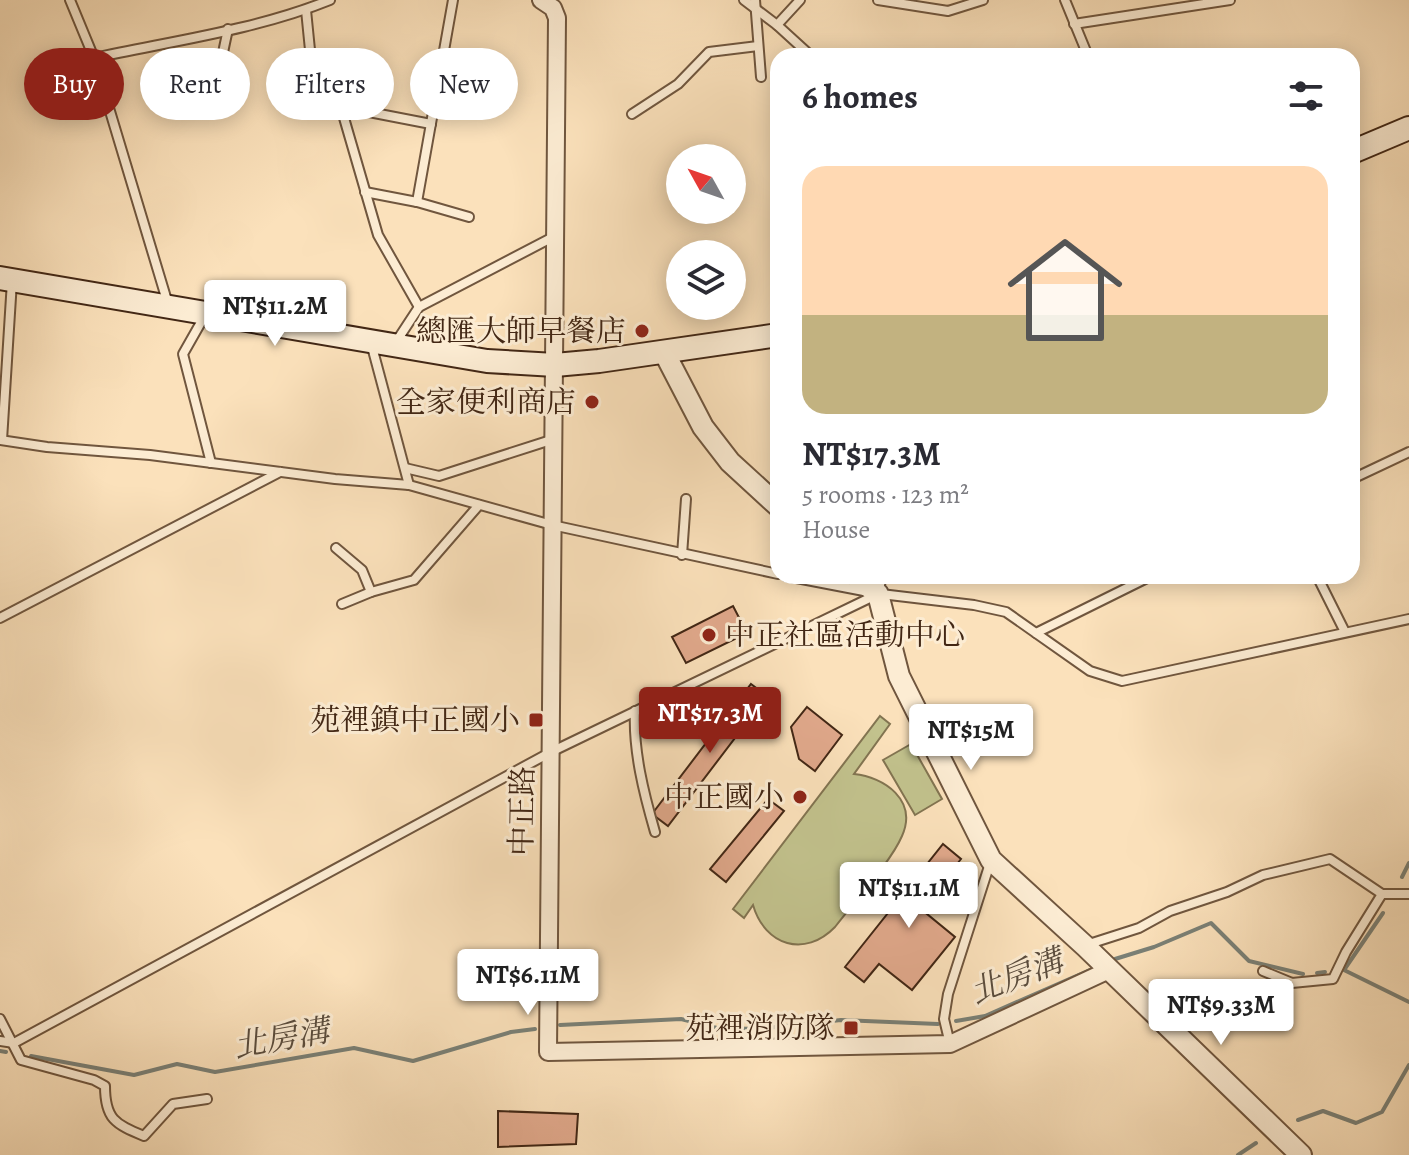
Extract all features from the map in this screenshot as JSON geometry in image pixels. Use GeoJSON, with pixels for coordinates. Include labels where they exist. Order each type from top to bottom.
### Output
{"type":"FeatureCollection","features":[{"type":"Feature","properties":{"kind":"main road"},"geometry":{"type":"LineString","coordinates":[[1360,149],[1409,128]]}},
{"type":"Feature","properties":{"kind":"main road"},"geometry":{"type":"LineString","coordinates":[[6,279],[487,361],[555,365],[770,336]]}},
{"type":"Feature","properties":{"kind":"street","name":"中正路"},"geometry":{"type":"LineString","coordinates":[[541,0],[553,8],[557,18],[548,1052],[950,1044],[1109,970]]}},
{"type":"Feature","properties":{"kind":"street"},"geometry":{"type":"LineString","coordinates":[[664,352],[703,427],[730,462],[770,499]]}},
{"type":"Feature","properties":{"kind":"street"},"geometry":{"type":"LineString","coordinates":[[880,585],[899,676],[991,860],[1085,946],[1301,1155]]}},
{"type":"Feature","properties":{"kind":"lane"},"geometry":{"type":"LineString","coordinates":[[70,0],[90,48]]}},
{"type":"Feature","properties":{"kind":"lane"},"geometry":{"type":"LineString","coordinates":[[124,52],[306,10],[330,0]]}},
{"type":"Feature","properties":{"kind":"lane"},"geometry":{"type":"LineString","coordinates":[[417,202],[453,0]]}},
{"type":"Feature","properties":{"kind":"lane"},"geometry":{"type":"LineString","coordinates":[[744,0],[754,5],[802,48]]}},
{"type":"Feature","properties":{"kind":"lane"},"geometry":{"type":"LineString","coordinates":[[777,25],[800,0]]}},
{"type":"Feature","properties":{"kind":"lane"},"geometry":{"type":"LineString","coordinates":[[878,0],[948,11],[983,0]]}},
{"type":"Feature","properties":{"kind":"lane"},"geometry":{"type":"LineString","coordinates":[[1065,0],[1084,48]]}},
{"type":"Feature","properties":{"kind":"lane"},"geometry":{"type":"LineString","coordinates":[[1074,24],[1230,0]]}},
{"type":"Feature","properties":{"kind":"lane"},"geometry":{"type":"LineString","coordinates":[[754,5],[761,77]]}},
{"type":"Feature","properties":{"kind":"lane"},"geometry":{"type":"LineString","coordinates":[[306,10],[310,48]]}},
{"type":"Feature","properties":{"kind":"lane"},"geometry":{"type":"LineString","coordinates":[[224,48],[228,29]]}},
{"type":"Feature","properties":{"kind":"lane"},"geometry":{"type":"LineString","coordinates":[[632,114],[678,84],[709,52],[758,46]]}},
{"type":"Feature","properties":{"kind":"lane"},"geometry":{"type":"LineString","coordinates":[[394,117],[431,124]]}},
{"type":"Feature","properties":{"kind":"lane"},"geometry":{"type":"LineString","coordinates":[[113,120],[169,307]]}},
{"type":"Feature","properties":{"kind":"lane"},"geometry":{"type":"LineString","coordinates":[[342,120],[378,235],[419,307]]}},
{"type":"Feature","properties":{"kind":"lane"},"geometry":{"type":"LineString","coordinates":[[365,192],[417,202],[469,217]]}},
{"type":"Feature","properties":{"kind":"lane"},"geometry":{"type":"LineString","coordinates":[[393,346],[419,307],[557,235]]}},
{"type":"Feature","properties":{"kind":"lane"},"geometry":{"type":"LineString","coordinates":[[6,279],[1,440],[409,485],[552,525],[770,572]]}},
{"type":"Feature","properties":{"kind":"lane"},"geometry":{"type":"LineString","coordinates":[[206,313],[183,354],[211,463]]}},
{"type":"Feature","properties":{"kind":"lane"},"geometry":{"type":"LineString","coordinates":[[370,342],[409,485]]}},
{"type":"Feature","properties":{"kind":"lane"},"geometry":{"type":"LineString","coordinates":[[405,468],[439,476],[554,439]]}},
{"type":"Feature","properties":{"kind":"lane"},"geometry":{"type":"LineString","coordinates":[[1360,475],[1409,452]]}},
{"type":"Feature","properties":{"kind":"lane"},"geometry":{"type":"LineString","coordinates":[[0,618],[280,472]]}},
{"type":"Feature","properties":{"kind":"lane"},"geometry":{"type":"LineString","coordinates":[[682,555],[686,499]]}},
{"type":"Feature","properties":{"kind":"lane"},"geometry":{"type":"LineString","coordinates":[[342,604],[414,580],[479,505]]}},
{"type":"Feature","properties":{"kind":"lane"},"geometry":{"type":"LineString","coordinates":[[336,548],[362,570],[371,592]]}},
{"type":"Feature","properties":{"kind":"lane"},"geometry":{"type":"LineString","coordinates":[[1036,633],[1135,584]]}},
{"type":"Feature","properties":{"kind":"lane"},"geometry":{"type":"LineString","coordinates":[[1321,584],[1345,632]]}},
{"type":"Feature","properties":{"kind":"lane"},"geometry":{"type":"LineString","coordinates":[[0,1041],[14,1043],[551,752],[880,585],[1006,612],[1090,671],[1122,681],[1409,619]]}},
{"type":"Feature","properties":{"kind":"lane"},"geometry":{"type":"LineString","coordinates":[[635,711],[634,727],[646,803],[655,832]]}},
{"type":"Feature","properties":{"kind":"lane"},"geometry":{"type":"LineString","coordinates":[[1085,946],[1139,928],[1170,911],[1227,892],[1263,875],[1330,859],[1382,894],[1409,894]]}},
{"type":"Feature","properties":{"kind":"lane"},"geometry":{"type":"LineString","coordinates":[[950,1044],[944,1019],[948,994],[991,860]]}},
{"type":"Feature","properties":{"kind":"lane"},"geometry":{"type":"LineString","coordinates":[[1263,971],[1292,983],[1333,979],[1382,894]]}},
{"type":"Feature","properties":{"kind":"lane"},"geometry":{"type":"LineString","coordinates":[[0,1019],[21,1060],[94,1080],[105,1086],[105,1106],[117,1125],[144,1136],[173,1104],[207,1099]]}},
{"type":"Feature","properties":{"kind":"green space"},"geometry":{"type":"Polygon","coordinates":[[[880,716],[890,724],[854,774],[887,785],[902,801],[906,823],[902,836],[881,870],[835,927],[811,942],[787,943],[767,930],[753,905],[744,918],[733,909],[880,716]]]}},
{"type":"Feature","properties":{"kind":"green space"},"geometry":{"type":"Polygon","coordinates":[[[911,744],[942,799],[915,815],[883,760],[911,744]]]}},
{"type":"Feature","properties":{"kind":"building","name":"中正社區活動中心"},"geometry":{"type":"Polygon","coordinates":[[[733,606],[747,633],[686,663],[672,637],[733,606]]]}},
{"type":"Feature","properties":{"kind":"building"},"geometry":{"type":"Polygon","coordinates":[[[751,684],[767,696],[668,826],[652,814],[751,684]]]}},
{"type":"Feature","properties":{"kind":"building"},"geometry":{"type":"Polygon","coordinates":[[[807,707],[842,735],[815,771],[799,759],[791,727],[807,707]]]}},
{"type":"Feature","properties":{"kind":"building"},"geometry":{"type":"Polygon","coordinates":[[[768,799],[784,811],[726,882],[710,869],[768,799]]]}},
{"type":"Feature","properties":{"kind":"building"},"geometry":{"type":"Polygon","coordinates":[[[943,844],[961,859],[921,909],[955,937],[912,990],[879,964],[864,982],[845,967],[943,844]]]}},
{"type":"Feature","properties":{"kind":"building"},"geometry":{"type":"Polygon","coordinates":[[[498,1111],[578,1114],[576,1144],[498,1147],[498,1111]]]}},
{"type":"Feature","properties":{"kind":"waterway"},"geometry":{"type":"LineString","coordinates":[[1402,877],[1409,863]]}},
{"type":"Feature","properties":{"kind":"waterway","name":"北房溝"},"geometry":{"type":"LineString","coordinates":[[1383,913],[1344,970],[1409,1002]]}},
{"type":"Feature","properties":{"kind":"waterway","name":"北房溝"},"geometry":{"type":"LineString","coordinates":[[1115,959],[1154,947],[1211,923],[1249,961],[1303,974]]}},
{"type":"Feature","properties":{"kind":"waterway","name":"北房溝"},"geometry":{"type":"LineString","coordinates":[[956,1021],[985,1016],[1090,970]]}},
{"type":"Feature","properties":{"kind":"waterway","name":"北房溝"},"geometry":{"type":"LineString","coordinates":[[1317,973],[1325,972]]}},
{"type":"Feature","properties":{"kind":"waterway","name":"北房溝"},"geometry":{"type":"LineString","coordinates":[[560,1025],[681,1019],[717,1028],[758,1029],[841,1020],[938,1024]]}},
{"type":"Feature","properties":{"kind":"waterway","name":"北房溝"},"geometry":{"type":"LineString","coordinates":[[31,1056],[134,1075],[177,1064],[215,1072],[354,1048],[413,1061],[511,1032],[535,1029]]}},
{"type":"Feature","properties":{"kind":"waterway","name":"北房溝"},"geometry":{"type":"LineString","coordinates":[[0,1051],[6,1052]]}},
{"type":"Feature","properties":{"kind":"waterway"},"geometry":{"type":"LineString","coordinates":[[1298,1120],[1323,1111],[1356,1123],[1382,1112],[1409,1065]]}},
{"type":"Feature","properties":{"kind":"waterway"},"geometry":{"type":"LineString","coordinates":[[1238,1155],[1256,1143]]}},
{"type":"Feature","properties":{"kind":"place","name":"總匯大師早餐店"},"geometry":{"type":"Point","coordinates":[642,331]}},
{"type":"Feature","properties":{"kind":"place","name":"全家便利商店"},"geometry":{"type":"Point","coordinates":[592,402]}},
{"type":"Feature","properties":{"kind":"place","name":"中正社區活動中心"},"geometry":{"type":"Point","coordinates":[709,635]}},
{"type":"Feature","properties":{"kind":"place","name":"苑裡鎮中正國小"},"geometry":{"type":"Point","coordinates":[536,720]}},
{"type":"Feature","properties":{"kind":"place","name":"中正國小"},"geometry":{"type":"Point","coordinates":[800,797]}},
{"type":"Feature","properties":{"kind":"place","name":"苑裡消防隊"},"geometry":{"type":"Point","coordinates":[851,1028]}}]}
